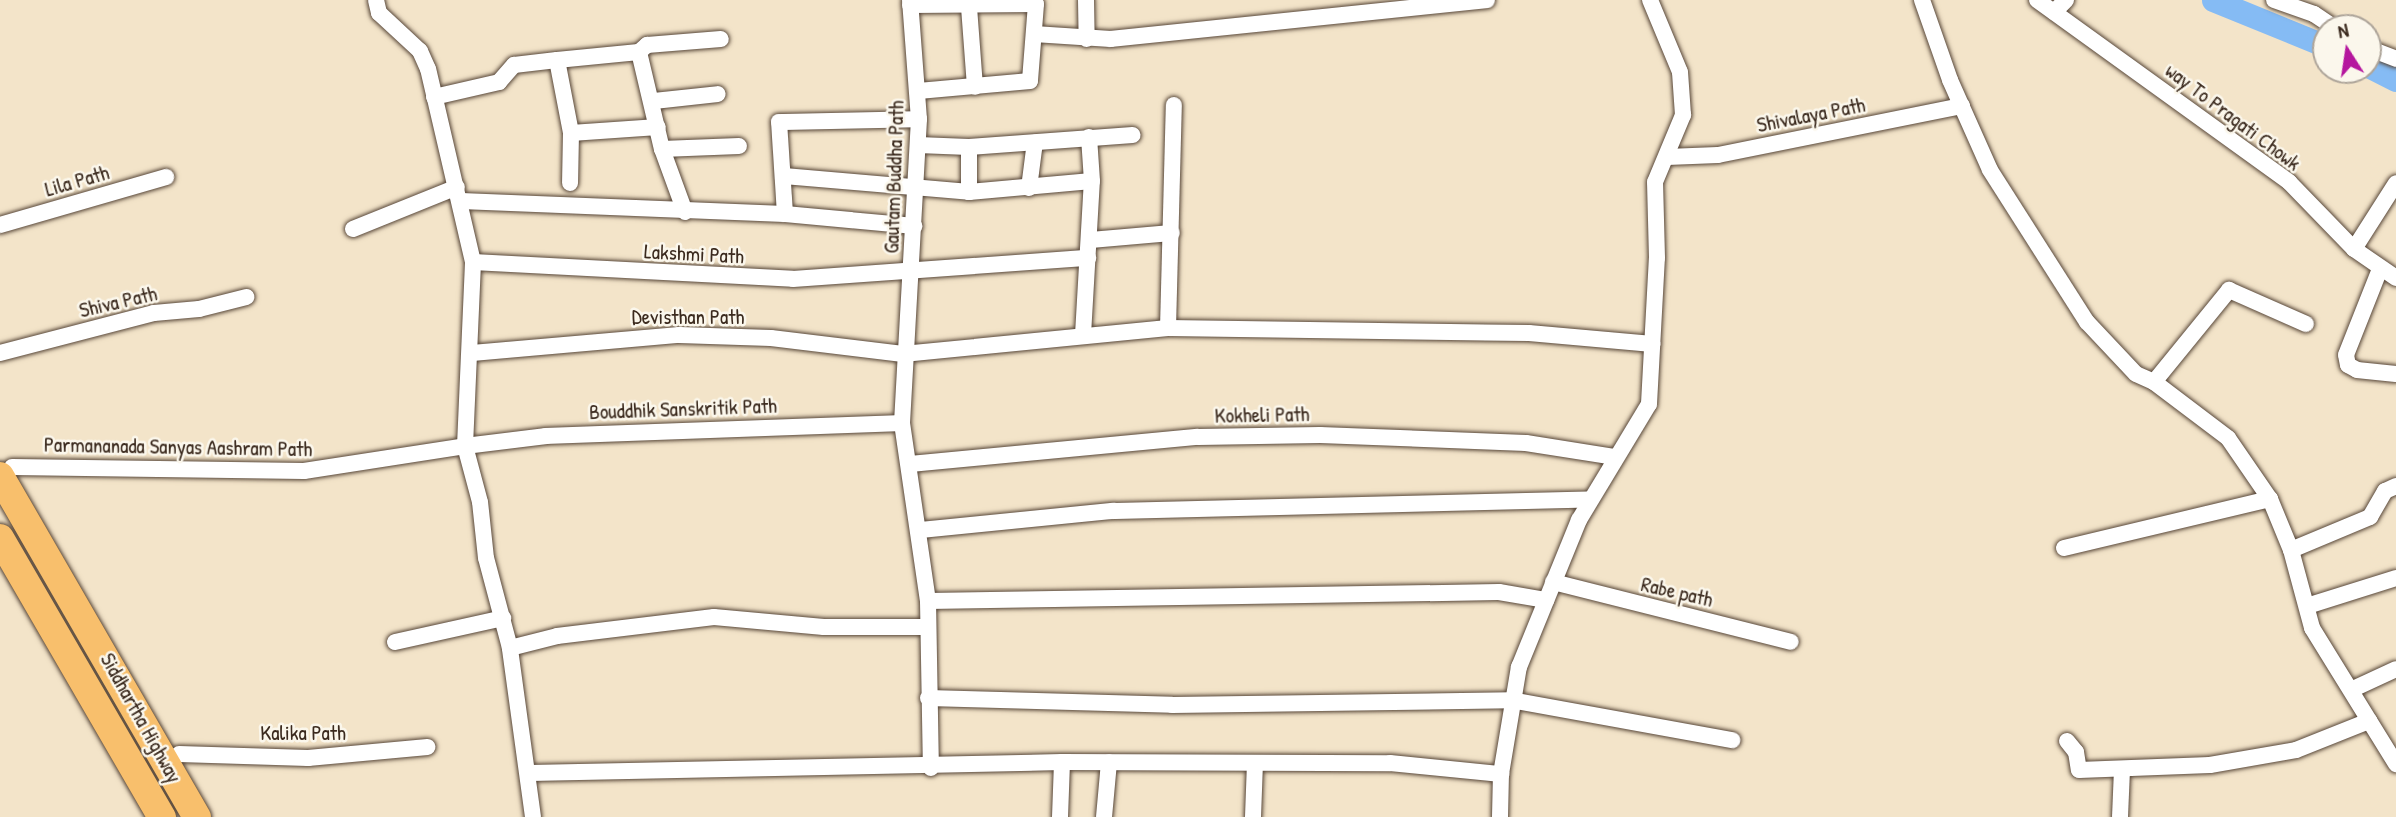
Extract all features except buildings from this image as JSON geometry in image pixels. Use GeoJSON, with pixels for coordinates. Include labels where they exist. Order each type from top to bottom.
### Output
{"type":"FeatureCollection","features":[{"type":"Feature","properties":{"kind":"highway","name":"Siddhartha Highway"},"geometry":{"type":"LineString","coordinates":[[6,471],[85,619],[197,817]]}},
{"type":"Feature","properties":{"kind":"highway","name":"Siddhartha Highway"},"geometry":{"type":"LineString","coordinates":[[0,538],[162,817]]}},
{"type":"Feature","properties":{"kind":"street"},"geometry":{"type":"LineString","coordinates":[[376,0],[379,13],[419,51],[436,104],[474,262],[465,446],[510,648],[530,773],[533,817]]}},
{"type":"Feature","properties":{"kind":"street"},"geometry":{"type":"LineString","coordinates":[[1086,0],[1087,39]]}},
{"type":"Feature","properties":{"kind":"street"},"geometry":{"type":"LineString","coordinates":[[1034,34],[1087,39],[1216,30],[1487,0]]}},
{"type":"Feature","properties":{"kind":"street"},"geometry":{"type":"LineString","coordinates":[[1500,817],[1501,774],[1511,700],[1546,600],[1590,499],[1649,404],[1653,344],[1655,182],[1683,115],[1680,72],[1650,0]]}},
{"type":"Feature","properties":{"kind":"street"},"geometry":{"type":"LineString","coordinates":[[1922,0],[1962,106],[1990,170],[2087,322],[2136,374],[2154,382],[2228,438],[2270,499],[2291,550],[2312,628],[2353,689],[2396,764]]}},
{"type":"Feature","properties":{"kind":"street","name":"way To Pragati Chowk"},"geometry":{"type":"LineString","coordinates":[[2037,0],[2289,183],[2354,249],[2396,278]]}},
{"type":"Feature","properties":{"kind":"street"},"geometry":{"type":"LineString","coordinates":[[2054,12],[2066,0]]}},
{"type":"Feature","properties":{"kind":"street"},"geometry":{"type":"LineString","coordinates":[[2274,0],[2313,7]]}},
{"type":"Feature","properties":{"kind":"street"},"geometry":{"type":"LineString","coordinates":[[910,3],[969,8],[1036,4],[1030,81],[918,91]]}},
{"type":"Feature","properties":{"kind":"street","name":"Gautam Buddha Path"},"geometry":{"type":"LineString","coordinates":[[910,3],[919,118],[912,273],[903,355],[902,423],[921,530],[928,601],[931,768]]}},
{"type":"Feature","properties":{"kind":"street"},"geometry":{"type":"LineString","coordinates":[[969,8],[975,87]]}},
{"type":"Feature","properties":{"kind":"street"},"geometry":{"type":"LineString","coordinates":[[436,104],[499,82],[514,65],[639,52],[647,45],[721,39]]}},
{"type":"Feature","properties":{"kind":"street"},"geometry":{"type":"LineString","coordinates":[[639,52],[654,101],[662,149],[685,212]]}},
{"type":"Feature","properties":{"kind":"street"},"geometry":{"type":"LineString","coordinates":[[557,60],[570,133],[570,183]]}},
{"type":"Feature","properties":{"kind":"street"},"geometry":{"type":"LineString","coordinates":[[654,101],[718,94]]}},
{"type":"Feature","properties":{"kind":"street"},"geometry":{"type":"LineString","coordinates":[[1168,328],[1174,105]]}},
{"type":"Feature","properties":{"kind":"street","name":"Shivalaya Path"},"geometry":{"type":"LineString","coordinates":[[1667,157],[1718,155],[1962,106]]}},
{"type":"Feature","properties":{"kind":"street"},"geometry":{"type":"LineString","coordinates":[[785,214],[785,176],[779,122],[919,118]]}},
{"type":"Feature","properties":{"kind":"street"},"geometry":{"type":"LineString","coordinates":[[570,133],[659,127]]}},
{"type":"Feature","properties":{"kind":"street"},"geometry":{"type":"LineString","coordinates":[[918,145],[969,146],[1133,135]]}},
{"type":"Feature","properties":{"kind":"street"},"geometry":{"type":"LineString","coordinates":[[1083,335],[1092,181],[1089,137]]}},
{"type":"Feature","properties":{"kind":"street"},"geometry":{"type":"LineString","coordinates":[[1029,188],[1035,142]]}},
{"type":"Feature","properties":{"kind":"street"},"geometry":{"type":"LineString","coordinates":[[662,149],[740,146]]}},
{"type":"Feature","properties":{"kind":"street"},"geometry":{"type":"LineString","coordinates":[[969,146],[969,192]]}},
{"type":"Feature","properties":{"kind":"street"},"geometry":{"type":"LineString","coordinates":[[785,176],[969,192],[1092,181]]}},
{"type":"Feature","properties":{"kind":"street","name":"Lila Path"},"geometry":{"type":"LineString","coordinates":[[0,225],[166,177]]}},
{"type":"Feature","properties":{"kind":"street"},"geometry":{"type":"LineString","coordinates":[[2354,249],[2396,183]]}},
{"type":"Feature","properties":{"kind":"street"},"geometry":{"type":"LineString","coordinates":[[353,229],[459,194]]}},
{"type":"Feature","properties":{"kind":"street","name":"Lakshmi Path"},"geometry":{"type":"LineString","coordinates":[[459,194],[685,212],[785,214],[914,226]]}},
{"type":"Feature","properties":{"kind":"street"},"geometry":{"type":"LineString","coordinates":[[1090,240],[1172,233]]}},
{"type":"Feature","properties":{"kind":"street","name":"Lakshmi Path"},"geometry":{"type":"LineString","coordinates":[[474,262],[781,279],[912,273],[1088,258]]}},
{"type":"Feature","properties":{"kind":"street"},"geometry":{"type":"LineString","coordinates":[[2380,269],[2346,355],[2348,365],[2357,370],[2396,374]]}},
{"type":"Feature","properties":{"kind":"street"},"geometry":{"type":"LineString","coordinates":[[2154,382],[2229,290],[2306,324]]}},
{"type":"Feature","properties":{"kind":"street","name":"Shiva Path"},"geometry":{"type":"LineString","coordinates":[[0,353],[154,313],[199,309],[246,297]]}},
{"type":"Feature","properties":{"kind":"street","name":"Devisthan Path"},"geometry":{"type":"LineString","coordinates":[[471,353],[679,335],[771,338],[903,355],[1168,328],[1529,333],[1653,344]]}},
{"type":"Feature","properties":{"kind":"street","name":"Bouddhik Sanskritik Path"},"geometry":{"type":"LineString","coordinates":[[465,446],[546,436],[902,423]]}},
{"type":"Feature","properties":{"kind":"street","name":"Kokheli Path"},"geometry":{"type":"LineString","coordinates":[[911,464],[1184,438],[1320,435],[1526,443],[1614,457]]}},
{"type":"Feature","properties":{"kind":"street","name":"Parmananada Sanyas Aashram Path"},"geometry":{"type":"LineString","coordinates":[[6,471],[111,465],[304,471],[465,446]]}},
{"type":"Feature","properties":{"kind":"street"},"geometry":{"type":"LineString","coordinates":[[2291,550],[2370,517],[2385,491],[2396,486]]}},
{"type":"Feature","properties":{"kind":"street"},"geometry":{"type":"LineString","coordinates":[[921,530],[1114,511],[1590,499]]}},
{"type":"Feature","properties":{"kind":"street"},"geometry":{"type":"LineString","coordinates":[[2064,548],[2270,499]]}},
{"type":"Feature","properties":{"kind":"street"},"geometry":{"type":"LineString","coordinates":[[2307,606],[2396,578]]}},
{"type":"Feature","properties":{"kind":"street","name":"Rabe path"},"geometry":{"type":"LineString","coordinates":[[1553,582],[1791,642]]}},
{"type":"Feature","properties":{"kind":"street"},"geometry":{"type":"LineString","coordinates":[[928,601],[1444,592],[1499,592],[1546,600]]}},
{"type":"Feature","properties":{"kind":"street"},"geometry":{"type":"LineString","coordinates":[[510,648],[556,636],[714,617],[824,627],[928,627]]}},
{"type":"Feature","properties":{"kind":"street"},"geometry":{"type":"LineString","coordinates":[[395,642],[503,618]]}},
{"type":"Feature","properties":{"kind":"street"},"geometry":{"type":"LineString","coordinates":[[2353,689],[2396,669]]}},
{"type":"Feature","properties":{"kind":"street"},"geometry":{"type":"LineString","coordinates":[[928,698],[1172,705],[1511,700],[1732,740]]}},
{"type":"Feature","properties":{"kind":"street"},"geometry":{"type":"LineString","coordinates":[[2067,741],[2076,752],[2079,770],[2122,770],[2259,760],[2369,721]]}},
{"type":"Feature","properties":{"kind":"street","name":"Kalika Path"},"geometry":{"type":"LineString","coordinates":[[179,754],[308,758],[427,747]]}},
{"type":"Feature","properties":{"kind":"street"},"geometry":{"type":"LineString","coordinates":[[1060,817],[1062,762]]}},
{"type":"Feature","properties":{"kind":"street"},"geometry":{"type":"LineString","coordinates":[[530,773],[931,768],[1109,762],[1390,763],[1501,774]]}},
{"type":"Feature","properties":{"kind":"street"},"geometry":{"type":"LineString","coordinates":[[1104,817],[1109,762]]}},
{"type":"Feature","properties":{"kind":"street"},"geometry":{"type":"LineString","coordinates":[[1253,817],[1255,764]]}},
{"type":"Feature","properties":{"kind":"street"},"geometry":{"type":"LineString","coordinates":[[2120,817],[2122,770]]}},
{"type":"Feature","properties":{"kind":"waterway"},"geometry":{"type":"LineString","coordinates":[[2213,0],[2312,40]]}},
{"type":"Feature","properties":{"kind":"waterway"},"geometry":{"type":"LineString","coordinates":[[2382,73],[2396,80]]}}]}
